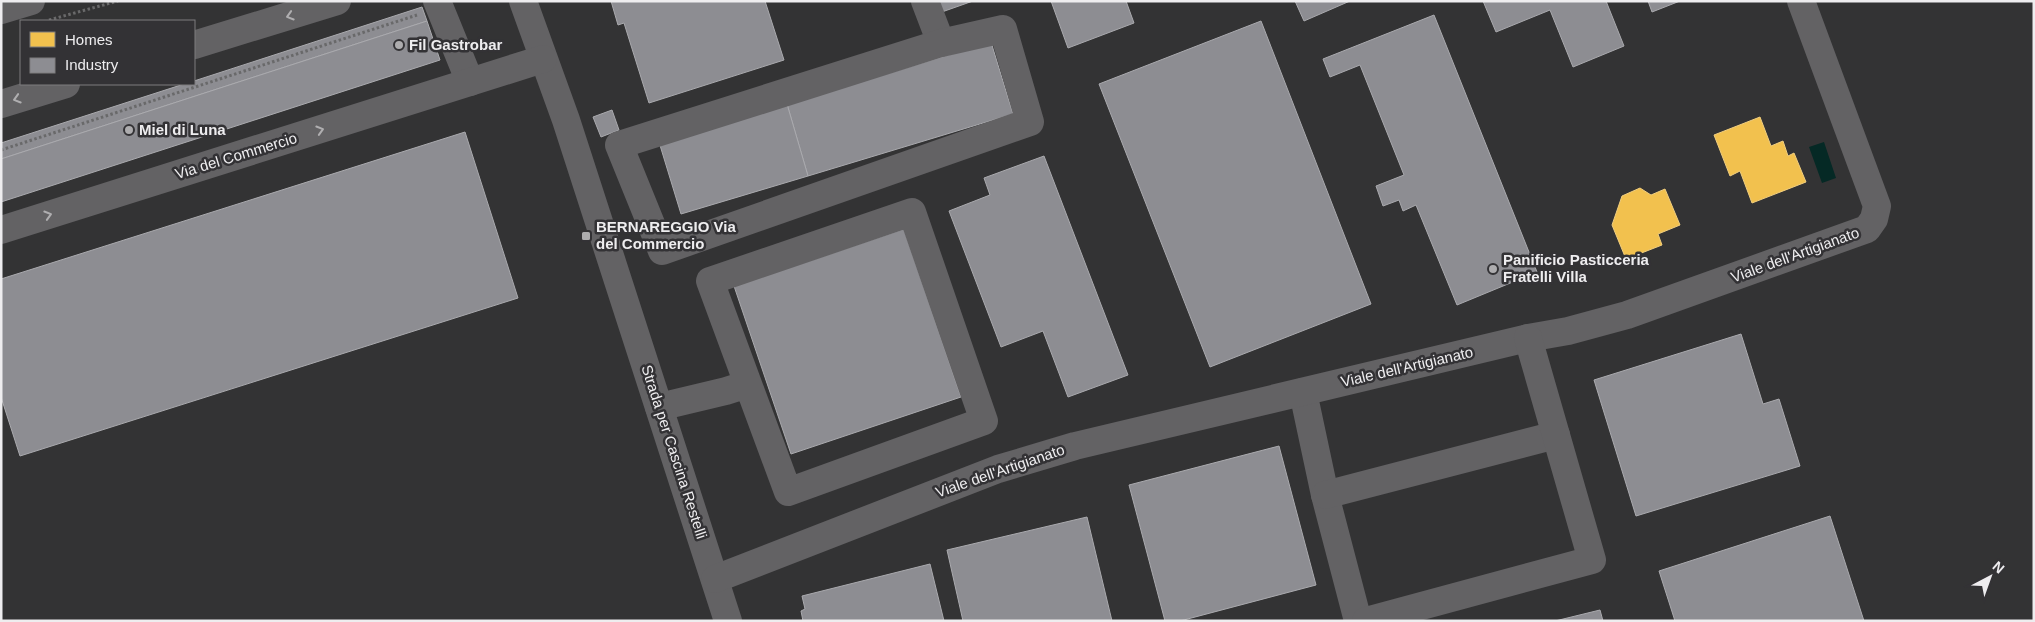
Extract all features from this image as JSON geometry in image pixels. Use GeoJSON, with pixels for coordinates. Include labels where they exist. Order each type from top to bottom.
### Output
{"type":"FeatureCollection","features":[{"type":"Feature","properties":{"kind":"street"},"geometry":{"type":"LineString","coordinates":[[1,10],[31,1]]}},
{"type":"Feature","properties":{"kind":"street"},"geometry":{"type":"LineString","coordinates":[[195,45],[337,1]]}},
{"type":"Feature","properties":{"kind":"street"},"geometry":{"type":"LineString","coordinates":[[523,1],[543,58]]}},
{"type":"Feature","properties":{"kind":"street"},"geometry":{"type":"LineString","coordinates":[[925,1],[941,43]]}},
{"type":"Feature","properties":{"kind":"street","name":"Viale dell'Artigianato"},"geometry":{"type":"LineString","coordinates":[[715,579],[998,468],[1075,446],[1528,338],[1568,331],[1627,315],[1867,229],[1874,219],[1877,206],[1801,1]]}},
{"type":"Feature","properties":{"kind":"street"},"geometry":{"type":"LineString","coordinates":[[430,7],[470,82]]}},
{"type":"Feature","properties":{"kind":"street"},"geometry":{"type":"LineString","coordinates":[[1003,29],[1030,122],[662,251],[619,145],[941,43],[1003,29]]}},
{"type":"Feature","properties":{"kind":"street","name":"Via del Commercio"},"geometry":{"type":"LineString","coordinates":[[1,230],[543,58]]}},
{"type":"Feature","properties":{"kind":"street","name":"Strada per Cascina Restelli"},"geometry":{"type":"LineString","coordinates":[[543,58],[566,120],[728,621]]}},
{"type":"Feature","properties":{"kind":"street"},"geometry":{"type":"LineString","coordinates":[[1,104],[63,85]]}},
{"type":"Feature","properties":{"kind":"street"},"geometry":{"type":"LineString","coordinates":[[912,212],[984,421],[788,492],[748,384],[710,281],[912,212]]}},
{"type":"Feature","properties":{"kind":"street"},"geometry":{"type":"LineString","coordinates":[[1366,621],[1592,560],[1528,338]]}},
{"type":"Feature","properties":{"kind":"street"},"geometry":{"type":"LineString","coordinates":[[659,407],[748,384]]}},
{"type":"Feature","properties":{"kind":"street"},"geometry":{"type":"LineString","coordinates":[[1303,392],[1325,495],[1358,621]]}},
{"type":"Feature","properties":{"kind":"street"},"geometry":{"type":"LineString","coordinates":[[1325,495],[1556,435]]}},
{"type":"Feature","properties":{"kind":"path"},"geometry":{"type":"LineString","coordinates":[[48,20],[118,1]]}},
{"type":"Feature","properties":{"kind":"path"},"geometry":{"type":"LineString","coordinates":[[1,150],[430,7]]}},
{"type":"Feature","properties":{"kind":"shaded area"},"geometry":{"type":"Polygon","coordinates":[[[1824,142],[1836,178],[1822,183],[1809,147],[1824,142]]]}},
{"type":"Feature","properties":{"kind":"building: Homes"},"geometry":{"type":"Polygon","coordinates":[[[1760,117],[1771,146],[1783,141],[1788,156],[1794,153],[1806,182],[1752,203],[1740,171],[1730,176],[1714,135],[1760,117]]]}},
{"type":"Feature","properties":{"kind":"building: Homes"},"geometry":{"type":"Polygon","coordinates":[[[1640,188],[1651,195],[1665,189],[1680,225],[1658,234],[1662,245],[1626,259],[1612,225],[1622,196],[1640,188]]]}},
{"type":"Feature","properties":{"kind":"building: Industry"},"geometry":{"type":"Polygon","coordinates":[[[611,1],[765,1],[784,60],[649,103],[624,23],[618,25],[611,1]]]}},
{"type":"Feature","properties":{"kind":"building: Industry"},"geometry":{"type":"Polygon","coordinates":[[[935,1],[973,1],[939,13],[935,1]]]}},
{"type":"Feature","properties":{"kind":"building: Industry"},"geometry":{"type":"Polygon","coordinates":[[[1051,1],[1126,1],[1134,23],[1068,48],[1051,1]]]}},
{"type":"Feature","properties":{"kind":"building: Industry"},"geometry":{"type":"Polygon","coordinates":[[[1295,1],[1350,1],[1304,21],[1295,1]]]}},
{"type":"Feature","properties":{"kind":"building: Industry"},"geometry":{"type":"Polygon","coordinates":[[[1483,1],[1606,1],[1624,46],[1573,67],[1550,10],[1496,32],[1483,1]]]}},
{"type":"Feature","properties":{"kind":"building: Industry"},"geometry":{"type":"Polygon","coordinates":[[[1648,1],[1680,1],[1652,12],[1648,1]]]}},
{"type":"Feature","properties":{"kind":"building: Industry"},"geometry":{"type":"Polygon","coordinates":[[[422,7],[427,21],[1,159],[1,143],[181,85],[195,85],[195,81],[422,7]]]}},
{"type":"Feature","properties":{"kind":"building: Industry"},"geometry":{"type":"Polygon","coordinates":[[[1434,15],[1537,272],[1457,305],[1416,205],[1403,211],[1399,200],[1383,206],[1376,186],[1404,175],[1360,65],[1330,77],[1323,59],[1434,15]]]}},
{"type":"Feature","properties":{"kind":"building: Industry"},"geometry":{"type":"Polygon","coordinates":[[[427,21],[440,60],[1,202],[1,159],[427,21]]]}},
{"type":"Feature","properties":{"kind":"building: Industry"},"geometry":{"type":"Polygon","coordinates":[[[1261,21],[1371,304],[1210,367],[1099,84],[1261,21]]]}},
{"type":"Feature","properties":{"kind":"building: Industry"},"geometry":{"type":"Polygon","coordinates":[[[991,42],[1013,114],[808,176],[787,104],[991,42]]]}},
{"type":"Feature","properties":{"kind":"building: Industry"},"geometry":{"type":"Polygon","coordinates":[[[787,104],[808,176],[681,214],[659,142],[787,104]]]}},
{"type":"Feature","properties":{"kind":"building: Industry"},"geometry":{"type":"Polygon","coordinates":[[[612,110],[619,130],[601,137],[593,117],[612,110]]]}},
{"type":"Feature","properties":{"kind":"building: Industry"},"geometry":{"type":"Polygon","coordinates":[[[465,132],[518,298],[20,456],[1,397],[1,279],[465,132]]]}},
{"type":"Feature","properties":{"kind":"building: Industry"},"geometry":{"type":"Polygon","coordinates":[[[1044,156],[1128,375],[1068,397],[1043,331],[1001,347],[949,211],[990,195],[984,178],[1044,156]]]}},
{"type":"Feature","properties":{"kind":"building: Industry"},"geometry":{"type":"Polygon","coordinates":[[[904,229],[961,397],[791,454],[734,286],[904,229]]]}},
{"type":"Feature","properties":{"kind":"building: Industry"},"geometry":{"type":"Polygon","coordinates":[[[1741,334],[1763,404],[1779,399],[1800,466],[1636,516],[1594,380],[1741,334]]]}},
{"type":"Feature","properties":{"kind":"building: Industry"},"geometry":{"type":"Polygon","coordinates":[[[1279,446],[1316,585],[1180,621],[1165,621],[1129,485],[1279,446]]]}},
{"type":"Feature","properties":{"kind":"building: Industry"},"geometry":{"type":"Polygon","coordinates":[[[1830,516],[1864,621],[1675,621],[1659,571],[1830,516]]]}},
{"type":"Feature","properties":{"kind":"building: Industry"},"geometry":{"type":"Polygon","coordinates":[[[1087,517],[1112,621],[963,621],[947,550],[1087,517]]]}},
{"type":"Feature","properties":{"kind":"building: Industry"},"geometry":{"type":"Polygon","coordinates":[[[930,564],[944,621],[803,621],[801,611],[805,609],[802,596],[930,564]]]}},
{"type":"Feature","properties":{"kind":"building: Industry"},"geometry":{"type":"Polygon","coordinates":[[[1600,610],[1603,621],[1555,621],[1600,610]]]}},
{"type":"Feature","properties":{"kind":"place","name":"Fil Gastrobar"},"geometry":{"type":"Point","coordinates":[399,45]}},
{"type":"Feature","properties":{"kind":"place","name":"Miel di Luna"},"geometry":{"type":"Point","coordinates":[129,130]}},
{"type":"Feature","properties":{"kind":"place","name":"BERNAREGGIO Via del Commercio"},"geometry":{"type":"Point","coordinates":[586,236]}},
{"type":"Feature","properties":{"kind":"place","name":"Panificio Pasticceria Fratelli Villa"},"geometry":{"type":"Point","coordinates":[1493,269]}}]}
